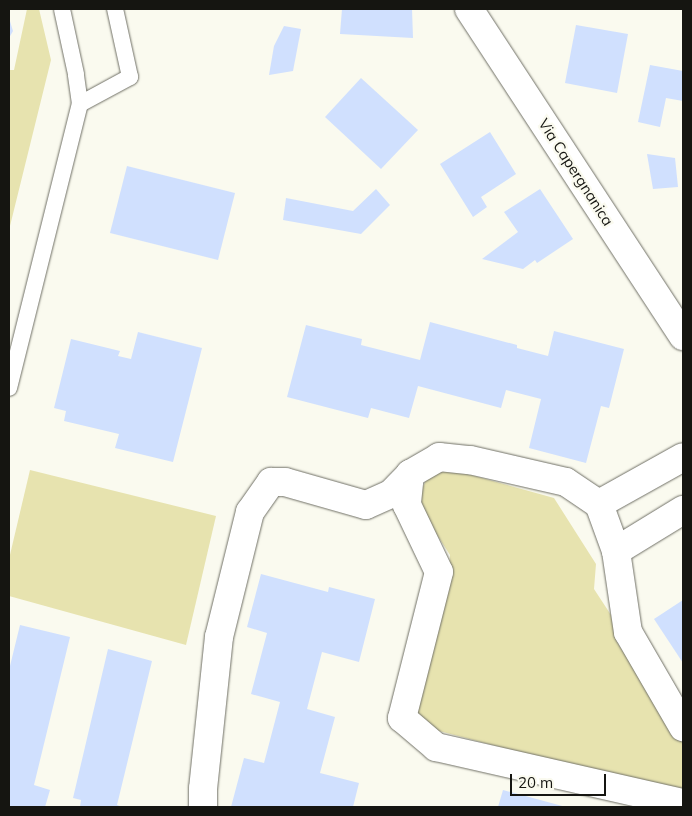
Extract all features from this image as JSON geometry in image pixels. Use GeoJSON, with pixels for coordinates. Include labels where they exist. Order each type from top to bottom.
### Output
{"type":"FeatureCollection","features":[{"type":"Feature","properties":{"kind":"street","name":"Via Capergnanica"},"geometry":{"type":"LineString","coordinates":[[469,9],[683,336]]}},
{"type":"Feature","properties":{"kind":"street"},"geometry":{"type":"LineString","coordinates":[[203,807],[203,789],[219,638],[250,512],[271,482],[285,482],[366,505],[391,494],[410,474],[439,457],[470,460],[566,482],[600,504],[616,551],[628,632],[683,727]]}},
{"type":"Feature","properties":{"kind":"street"},"geometry":{"type":"LineString","coordinates":[[600,504],[683,457]]}},
{"type":"Feature","properties":{"kind":"street"},"geometry":{"type":"LineString","coordinates":[[410,474],[407,505],[439,572],[402,718],[436,747],[683,803]]}},
{"type":"Feature","properties":{"kind":"street"},"geometry":{"type":"LineString","coordinates":[[616,551],[683,510]]}},
{"type":"Feature","properties":{"kind":"lane"},"geometry":{"type":"LineString","coordinates":[[9,388],[80,104],[76,74],[62,9]]}},
{"type":"Feature","properties":{"kind":"lane"},"geometry":{"type":"LineString","coordinates":[[80,104],[130,77],[116,9]]}},
{"type":"Feature","properties":{"kind":"shaded area"},"geometry":{"type":"Polygon","coordinates":[[[27,9],[39,9],[51,60],[9,230],[9,77],[10,70],[14,70],[27,9]]]}},
{"type":"Feature","properties":{"kind":"shaded area"},"geometry":{"type":"Polygon","coordinates":[[[450,469],[554,498],[596,564],[594,589],[611,615],[617,642],[683,744],[683,788],[678,791],[663,790],[424,727],[413,714],[449,574],[450,555],[422,512],[421,491],[429,474],[450,469]]]}},
{"type":"Feature","properties":{"kind":"shaded area"},"geometry":{"type":"Polygon","coordinates":[[[30,470],[216,516],[186,645],[9,596],[9,559],[30,470]]]}},
{"type":"Feature","properties":{"kind":"building"},"geometry":{"type":"Polygon","coordinates":[[[342,9],[412,9],[413,38],[340,34],[342,9]]]}},
{"type":"Feature","properties":{"kind":"building"},"geometry":{"type":"Polygon","coordinates":[[[9,18],[13,31],[9,38],[9,18]]]}},
{"type":"Feature","properties":{"kind":"building"},"geometry":{"type":"Polygon","coordinates":[[[576,25],[628,34],[617,93],[565,83],[576,25]]]}},
{"type":"Feature","properties":{"kind":"building"},"geometry":{"type":"Polygon","coordinates":[[[284,26],[301,29],[293,71],[269,75],[274,46],[284,26]]]}},
{"type":"Feature","properties":{"kind":"building"},"geometry":{"type":"Polygon","coordinates":[[[650,65],[683,71],[683,101],[666,98],[660,127],[638,122],[650,65]]]}},
{"type":"Feature","properties":{"kind":"building"},"geometry":{"type":"Polygon","coordinates":[[[361,78],[418,130],[381,169],[325,117],[361,78]]]}},
{"type":"Feature","properties":{"kind":"building"},"geometry":{"type":"Polygon","coordinates":[[[490,132],[516,174],[481,197],[487,207],[473,217],[440,164],[490,132]]]}},
{"type":"Feature","properties":{"kind":"building"},"geometry":{"type":"Polygon","coordinates":[[[647,154],[675,158],[678,187],[653,189],[647,154]]]}},
{"type":"Feature","properties":{"kind":"building"},"geometry":{"type":"Polygon","coordinates":[[[127,166],[235,193],[218,260],[110,233],[127,166]]]}},
{"type":"Feature","properties":{"kind":"building"},"geometry":{"type":"Polygon","coordinates":[[[376,189],[390,205],[361,234],[283,220],[286,198],[353,211],[376,189]]]}},
{"type":"Feature","properties":{"kind":"building"},"geometry":{"type":"Polygon","coordinates":[[[540,189],[573,239],[537,263],[535,260],[523,269],[482,259],[518,232],[504,212],[540,189]]]}},
{"type":"Feature","properties":{"kind":"building"},"geometry":{"type":"Polygon","coordinates":[[[430,322],[517,345],[517,348],[548,356],[554,331],[624,349],[609,408],[601,406],[586,463],[529,448],[541,399],[506,390],[501,408],[418,386],[409,418],[371,408],[368,418],[287,397],[306,325],[362,339],[361,345],[420,360],[430,322]]]}},
{"type":"Feature","properties":{"kind":"building"},"geometry":{"type":"Polygon","coordinates":[[[138,332],[202,348],[173,462],[115,448],[119,434],[64,421],[66,411],[54,408],[71,339],[120,351],[118,356],[131,359],[138,332]]]}},
{"type":"Feature","properties":{"kind":"building"},"geometry":{"type":"Polygon","coordinates":[[[261,574],[328,592],[329,587],[375,599],[359,662],[322,652],[307,709],[335,717],[320,773],[359,783],[353,807],[231,807],[244,758],[264,763],[280,702],[251,694],[267,633],[247,627],[261,574]]]}},
{"type":"Feature","properties":{"kind":"building"},"geometry":{"type":"Polygon","coordinates":[[[683,600],[683,663],[654,619],[683,600]]]}},
{"type":"Feature","properties":{"kind":"building"},"geometry":{"type":"Polygon","coordinates":[[[20,625],[70,637],[34,785],[50,790],[45,807],[9,807],[9,670],[20,625]]]}},
{"type":"Feature","properties":{"kind":"building"},"geometry":{"type":"Polygon","coordinates":[[[108,649],[152,661],[117,805],[123,807],[80,807],[81,800],[73,798],[108,649]]]}},
{"type":"Feature","properties":{"kind":"building"},"geometry":{"type":"Polygon","coordinates":[[[503,790],[566,807],[498,807],[503,790]]]}}]}
